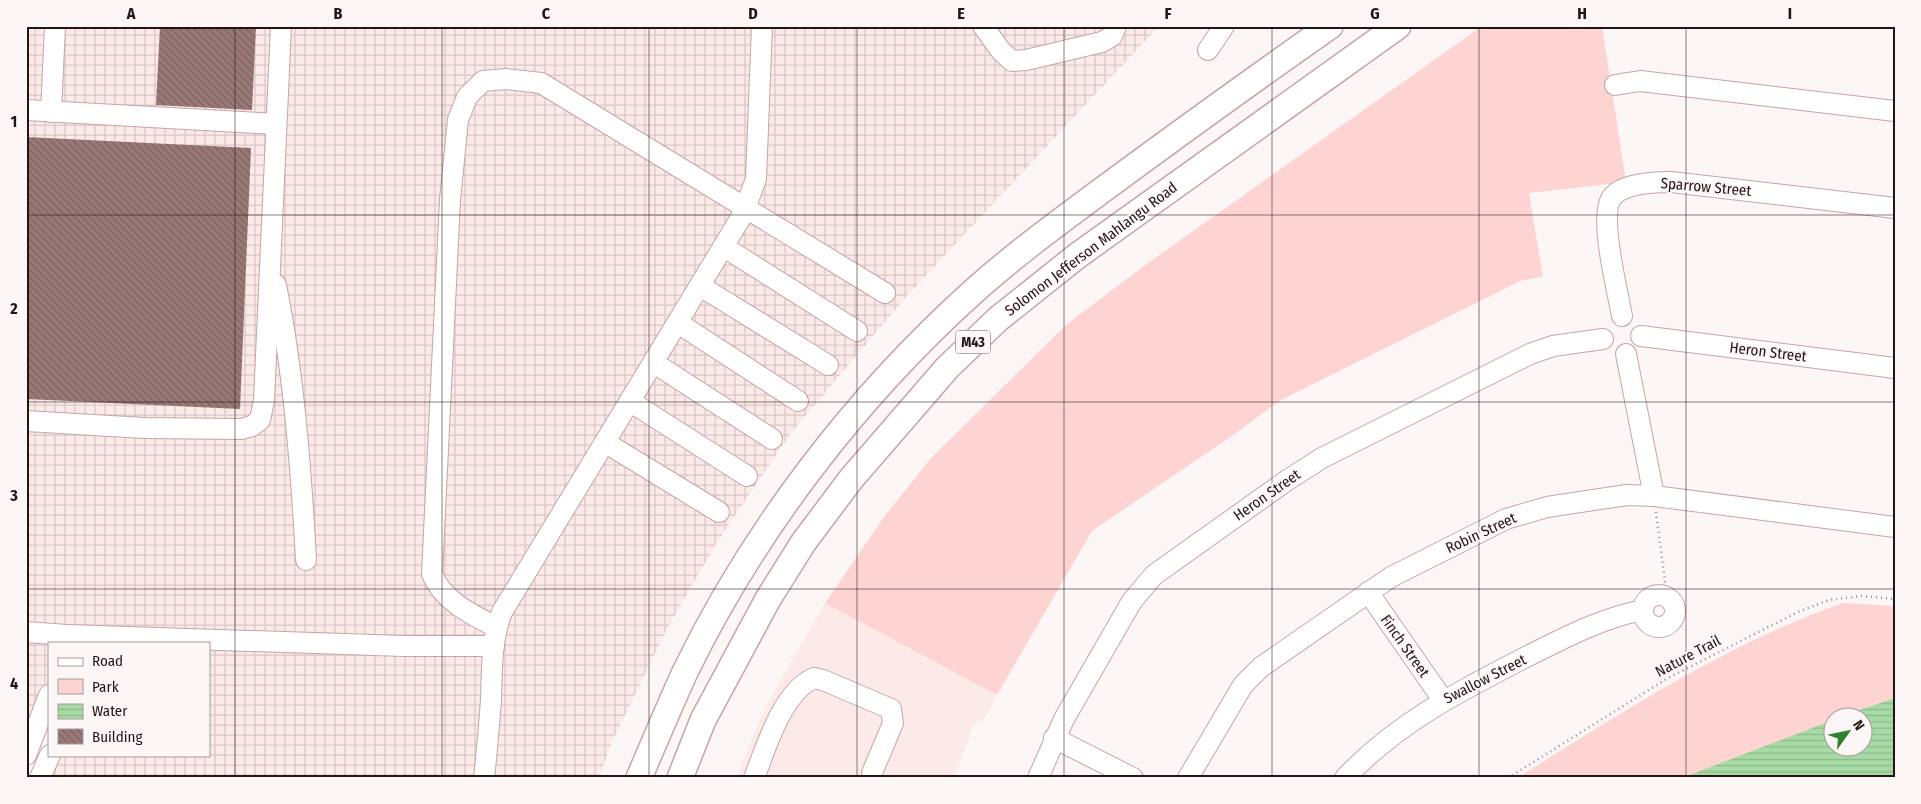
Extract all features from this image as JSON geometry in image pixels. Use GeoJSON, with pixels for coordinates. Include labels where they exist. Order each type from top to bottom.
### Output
{"type":"FeatureCollection","features":[{"type":"Feature","properties":{"kind":"main road","name":"M43"},"geometry":{"type":"LineString","coordinates":[[639,778],[686,672],[748,561],[789,500],[865,402],[974,291],[1042,236],[1195,121],[1330,26]]}},
{"type":"Feature","properties":{"kind":"main road","name":"Solomon Jefferson Mahlangu Road"},"geometry":{"type":"LineString","coordinates":[[680,778],[703,720],[768,599],[803,543],[851,479],[947,368],[998,319],[1077,256],[1398,26]]}},
{"type":"Feature","properties":{"kind":"street"},"geometry":{"type":"LineString","coordinates":[[51,112],[55,26]]}},
{"type":"Feature","properties":{"kind":"street"},"geometry":{"type":"LineString","coordinates":[[26,421],[144,428],[242,429],[256,424],[263,412],[269,251],[281,26]]}},
{"type":"Feature","properties":{"kind":"street"},"geometry":{"type":"LineString","coordinates":[[484,778],[495,637],[518,584],[631,402],[747,207],[756,179],[762,26]]}},
{"type":"Feature","properties":{"kind":"street"},"geometry":{"type":"LineString","coordinates":[[983,26],[1001,51],[1012,61],[1026,60],[1102,42],[1112,36],[1116,26]]}},
{"type":"Feature","properties":{"kind":"street"},"geometry":{"type":"LineString","coordinates":[[1208,50],[1224,26]]}},
{"type":"Feature","properties":{"kind":"street"},"geometry":{"type":"LineString","coordinates":[[495,637],[437,587],[432,574],[450,200],[458,120],[467,97],[483,81],[506,79],[541,83],[885,293]]}},
{"type":"Feature","properties":{"kind":"street"},"geometry":{"type":"LineString","coordinates":[[1616,85],[1640,80],[1895,111]]}},
{"type":"Feature","properties":{"kind":"street"},"geometry":{"type":"LineString","coordinates":[[26,110],[276,124]]}},
{"type":"Feature","properties":{"kind":"street","name":"Sparrow Street"},"geometry":{"type":"LineString","coordinates":[[1622,316],[1606,223],[1607,207],[1613,196],[1619,191],[1643,185],[1671,182],[1895,208]]}},
{"type":"Feature","properties":{"kind":"street"},"geometry":{"type":"LineString","coordinates":[[724,247],[857,332]]}},
{"type":"Feature","properties":{"kind":"street"},"geometry":{"type":"LineString","coordinates":[[269,251],[285,328],[300,475],[306,560]]}},
{"type":"Feature","properties":{"kind":"street"},"geometry":{"type":"LineString","coordinates":[[700,286],[828,366]]}},
{"type":"Feature","properties":{"kind":"street"},"geometry":{"type":"LineString","coordinates":[[1622,316],[1634,320],[1641,336],[1636,348],[1626,354],[1609,350],[1603,339],[1602,332],[1609,320],[1622,316]]}},
{"type":"Feature","properties":{"kind":"street"},"geometry":{"type":"LineString","coordinates":[[678,323],[798,401]]}},
{"type":"Feature","properties":{"kind":"street","name":"Heron Street"},"geometry":{"type":"LineString","coordinates":[[1641,336],[1895,368]]}},
{"type":"Feature","properties":{"kind":"street","name":"Heron Street"},"geometry":{"type":"LineString","coordinates":[[1038,778],[1054,738],[1132,602],[1154,575],[1286,481],[1322,458],[1530,354],[1553,346],[1603,339]]}},
{"type":"Feature","properties":{"kind":"street"},"geometry":{"type":"LineString","coordinates":[[1626,354],[1654,496]]}},
{"type":"Feature","properties":{"kind":"street"},"geometry":{"type":"LineString","coordinates":[[654,363],[772,439]]}},
{"type":"Feature","properties":{"kind":"street"},"geometry":{"type":"LineString","coordinates":[[631,402],[747,476]]}},
{"type":"Feature","properties":{"kind":"street"},"geometry":{"type":"LineString","coordinates":[[606,442],[718,512]]}},
{"type":"Feature","properties":{"kind":"street","name":"Robin Street"},"geometry":{"type":"LineString","coordinates":[[1188,778],[1244,685],[1252,675],[1391,577],[1518,514],[1547,507],[1627,496],[1654,496],[1895,527]]}},
{"type":"Feature","properties":{"kind":"street","name":"Finch Street"},"geometry":{"type":"LineString","coordinates":[[1368,592],[1443,700]]}},
{"type":"Feature","properties":{"kind":"street"},"geometry":{"type":"LineString","coordinates":[[1656,595],[1667,597],[1675,610],[1672,620],[1659,627],[1650,624],[1644,616],[1643,610],[1646,601],[1656,595]]}},
{"type":"Feature","properties":{"kind":"street","name":"Swallow Street"},"geometry":{"type":"LineString","coordinates":[[1345,778],[1392,736],[1443,700],[1609,618],[1643,610]]}},
{"type":"Feature","properties":{"kind":"street"},"geometry":{"type":"LineString","coordinates":[[26,632],[67,639],[404,646],[495,637]]}},
{"type":"Feature","properties":{"kind":"street"},"geometry":{"type":"LineString","coordinates":[[754,778],[783,711],[799,688],[814,678],[834,684],[891,709],[893,723],[872,773]]}},
{"type":"Feature","properties":{"kind":"street"},"geometry":{"type":"LineString","coordinates":[[26,754],[48,698]]}},
{"type":"Feature","properties":{"kind":"street"},"geometry":{"type":"LineString","coordinates":[[1054,738],[1133,778]]}},
{"type":"Feature","properties":{"kind":"street"},"geometry":{"type":"LineString","coordinates":[[40,778],[50,756]]}},
{"type":"Feature","properties":{"kind":"path"},"geometry":{"type":"LineString","coordinates":[[1654,496],[1667,597]]}},
{"type":"Feature","properties":{"kind":"path","name":"Nature Trail"},"geometry":{"type":"LineString","coordinates":[[1508,778],[1668,678],[1800,611],[1829,600],[1862,596],[1895,599]]}},
{"type":"Feature","properties":{"kind":"shaded area"},"geometry":{"type":"Polygon","coordinates":[[[26,26],[1159,26],[907,296],[791,433],[716,544],[667,629],[612,742],[599,778],[48,778],[58,756],[210,756],[210,642],[48,642],[48,733],[26,724],[29,706],[26,703],[26,26]]]}},
{"type":"Feature","properties":{"kind":"shaded area"},"geometry":{"type":"Polygon","coordinates":[[[825,603],[997,695],[985,718],[974,724],[954,778],[736,778],[765,708],[825,603]]]}},
{"type":"Feature","properties":{"kind":"green space"},"geometry":{"type":"Polygon","coordinates":[[[1482,26],[1602,26],[1626,182],[1529,193],[1543,277],[1522,280],[1279,401],[1229,438],[1092,531],[997,695],[825,603],[884,517],[931,458],[1067,324],[1148,263],[1482,26]]]}},
{"type":"Feature","properties":{"kind":"green space"},"geometry":{"type":"Polygon","coordinates":[[[1843,603],[1895,606],[1895,778],[1517,778],[1675,681],[1757,638],[1843,603]]]}},
{"type":"Feature","properties":{"kind":"water"},"geometry":{"type":"Polygon","coordinates":[[[1895,698],[1895,778],[1682,778],[1824,723],[1824,756],[1874,756],[1874,706],[1871,706],[1895,698]]]}},
{"type":"Feature","properties":{"kind":"building"},"geometry":{"type":"Polygon","coordinates":[[[160,26],[256,26],[252,110],[156,105],[160,26]]]}},
{"type":"Feature","properties":{"kind":"building"},"geometry":{"type":"Polygon","coordinates":[[[26,137],[251,148],[240,409],[26,399],[26,137]]]}}]}
